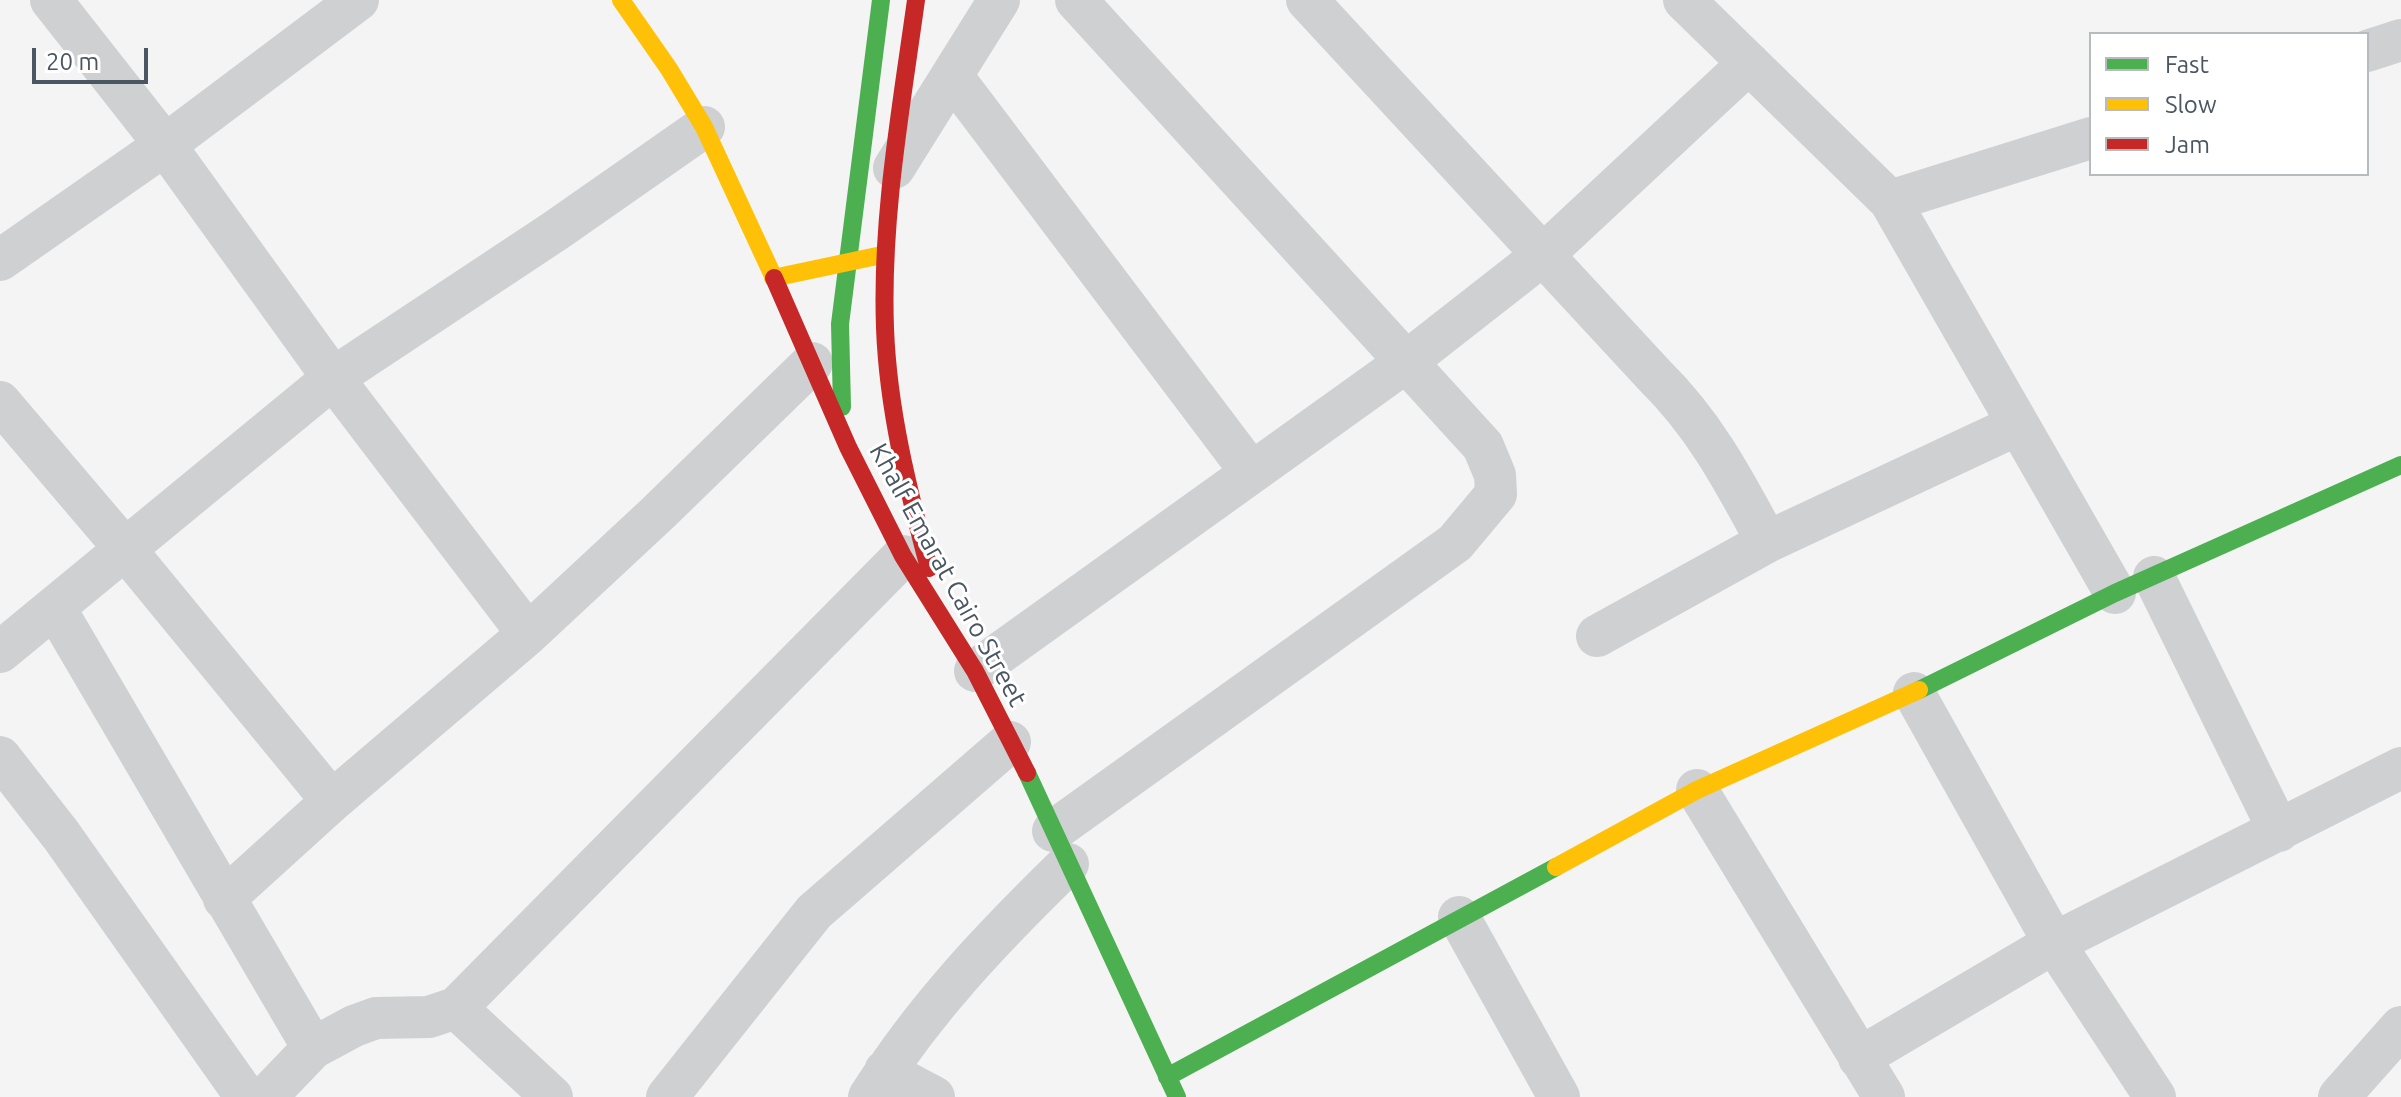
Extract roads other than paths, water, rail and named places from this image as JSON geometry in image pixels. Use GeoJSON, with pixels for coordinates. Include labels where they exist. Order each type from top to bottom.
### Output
{"type":"FeatureCollection","features":[{"type":"Feature","properties":{"kind":"street"},"geometry":{"type":"LineString","coordinates":[[51,0],[165,145],[333,378],[528,634]]}},
{"type":"Feature","properties":{"kind":"street"},"geometry":{"type":"LineString","coordinates":[[0,260],[165,145],[358,0]]}},
{"type":"Feature","properties":{"kind":"street","name":"Khalf Emarat Cairo Street"},"geometry":{"type":"LineString","coordinates":[[621,0],[669,69],[704,127],[848,447],[903,556],[975,671],[1029,777],[1177,1097]]}},
{"type":"Feature","properties":{"kind":"street"},"geometry":{"type":"LineString","coordinates":[[848,447],[842,412],[839,350],[881,0]]}},
{"type":"Feature","properties":{"kind":"street"},"geometry":{"type":"LineString","coordinates":[[916,0],[894,168],[885,327],[895,431],[941,613]]}},
{"type":"Feature","properties":{"kind":"street"},"geometry":{"type":"LineString","coordinates":[[894,168],[999,0]]}},
{"type":"Feature","properties":{"kind":"street"},"geometry":{"type":"LineString","coordinates":[[934,1097],[877,1084],[938,999],[996,933],[1061,848],[1455,543],[1496,494],[1495,475],[1483,446],[1076,0]]}},
{"type":"Feature","properties":{"kind":"street"},"geometry":{"type":"LineString","coordinates":[[1307,0],[1683,404],[1719,456],[1767,542]]}},
{"type":"Feature","properties":{"kind":"street"},"geometry":{"type":"LineString","coordinates":[[1684,0],[1890,201],[2115,593]]}},
{"type":"Feature","properties":{"kind":"street"},"geometry":{"type":"LineString","coordinates":[[2369,50],[2401,40]]}},
{"type":"Feature","properties":{"kind":"street"},"geometry":{"type":"LineString","coordinates":[[975,671],[1406,362],[1544,254],[1749,63]]}},
{"type":"Feature","properties":{"kind":"street"},"geometry":{"type":"LineString","coordinates":[[952,76],[1251,472]]}},
{"type":"Feature","properties":{"kind":"street"},"geometry":{"type":"LineString","coordinates":[[0,652],[333,378],[555,231],[704,127]]}},
{"type":"Feature","properties":{"kind":"street"},"geometry":{"type":"LineString","coordinates":[[1890,201],[2089,139]]}},
{"type":"Feature","properties":{"kind":"street"},"geometry":{"type":"LineString","coordinates":[[773,278],[887,254]]}},
{"type":"Feature","properties":{"kind":"street"},"geometry":{"type":"LineString","coordinates":[[224,899],[332,801],[528,634],[812,363]]}},
{"type":"Feature","properties":{"kind":"street"},"geometry":{"type":"LineString","coordinates":[[0,402],[332,801]]}},
{"type":"Feature","properties":{"kind":"street"},"geometry":{"type":"LineString","coordinates":[[1597,636],[1767,542],[2017,425]]}},
{"type":"Feature","properties":{"kind":"street"},"geometry":{"type":"LineString","coordinates":[[1167,1077],[1697,790],[1914,693],[2115,593],[2401,465]]}},
{"type":"Feature","properties":{"kind":"street"},"geometry":{"type":"LineString","coordinates":[[266,1097],[313,1048],[354,1026],[376,1018],[429,1017],[456,1008],[903,556]]}},
{"type":"Feature","properties":{"kind":"street"},"geometry":{"type":"LineString","coordinates":[[2154,577],[2279,831]]}},
{"type":"Feature","properties":{"kind":"street"},"geometry":{"type":"LineString","coordinates":[[55,608],[313,1048]]}},
{"type":"Feature","properties":{"kind":"street"},"geometry":{"type":"LineString","coordinates":[[1914,693],[2054,943],[2155,1097]]}},
{"type":"Feature","properties":{"kind":"street"},"geometry":{"type":"LineString","coordinates":[[667,1097],[814,912],[1010,742]]}},
{"type":"Feature","properties":{"kind":"street"},"geometry":{"type":"LineString","coordinates":[[0,757],[61,835],[246,1097]]}},
{"type":"Feature","properties":{"kind":"street"},"geometry":{"type":"LineString","coordinates":[[1859,1058],[2054,943],[2401,768]]}},
{"type":"Feature","properties":{"kind":"street"},"geometry":{"type":"LineString","coordinates":[[1697,790],[1884,1097]]}},
{"type":"Feature","properties":{"kind":"street"},"geometry":{"type":"LineString","coordinates":[[1459,917],[1559,1097]]}},
{"type":"Feature","properties":{"kind":"street"},"geometry":{"type":"LineString","coordinates":[[456,1008],[552,1097]]}},
{"type":"Feature","properties":{"kind":"street"},"geometry":{"type":"LineString","coordinates":[[2339,1097],[2401,1027]]}}]}
